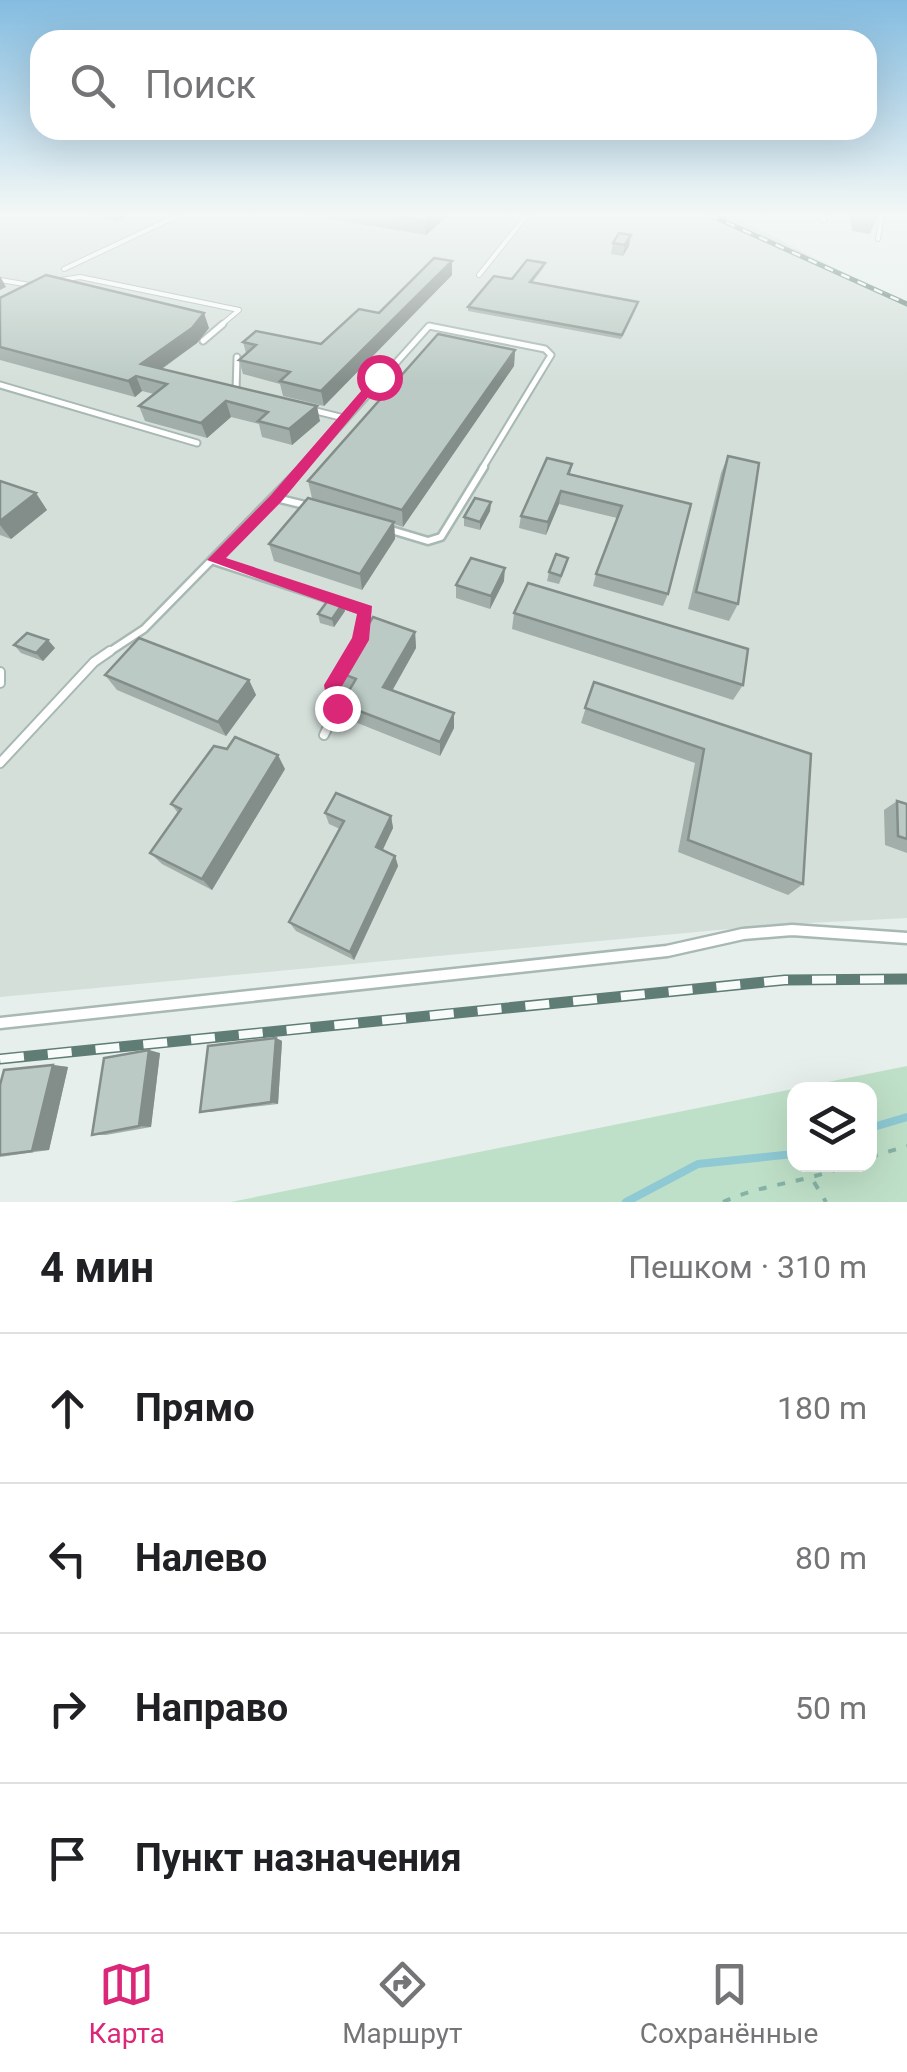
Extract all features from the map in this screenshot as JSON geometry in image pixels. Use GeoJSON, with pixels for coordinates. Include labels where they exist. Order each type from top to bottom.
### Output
{"type":"FeatureCollection","features":[{"type":"Feature","properties":{"kind":"lane"},"geometry":{"type":"LineString","coordinates":[[479,275],[482,271]]}},
{"type":"Feature","properties":{"kind":"lane"},"geometry":{"type":"LineString","coordinates":[[0,280],[30,285],[80,277],[239,310],[203,342]]}},
{"type":"Feature","properties":{"kind":"lane"},"geometry":{"type":"LineString","coordinates":[[15,295],[30,285]]}},
{"type":"Feature","properties":{"kind":"lane"},"geometry":{"type":"LineString","coordinates":[[0,764],[94,662],[144,630],[276,498],[429,326],[545,350],[551,355],[440,537],[428,541],[373,525]]}},
{"type":"Feature","properties":{"kind":"lane"},"geometry":{"type":"LineString","coordinates":[[237,358],[236,391],[254,396]]}},
{"type":"Feature","properties":{"kind":"lane"},"geometry":{"type":"LineString","coordinates":[[0,385],[196,443]]}},
{"type":"Feature","properties":{"kind":"lane"},"geometry":{"type":"LineString","coordinates":[[308,409],[344,418]]}},
{"type":"Feature","properties":{"kind":"lane"},"geometry":{"type":"LineString","coordinates":[[276,498],[318,508]]}},
{"type":"Feature","properties":{"kind":"lane"},"geometry":{"type":"LineString","coordinates":[[214,560],[366,611],[361,640],[333,685],[337,708],[324,735]]}},
{"type":"Feature","properties":{"kind":"lane"},"geometry":{"type":"LineString","coordinates":[[0,672],[0,683]]}},
{"type":"Feature","properties":{"kind":"lane"},"geometry":{"type":"LineString","coordinates":[[0,1023],[667,951],[743,934],[792,930],[907,938]]}},
{"type":"Feature","properties":{"kind":"path"},"geometry":{"type":"LineString","coordinates":[[877,1155],[907,1146]]}},
{"type":"Feature","properties":{"kind":"path"},"geometry":{"type":"LineString","coordinates":[[722,1202],[746,1191],[813,1180],[832,1172]]}},
{"type":"Feature","properties":{"kind":"path"},"geometry":{"type":"LineString","coordinates":[[813,1180],[826,1202]]}},
{"type":"Feature","properties":{"kind":"shaded area"},"geometry":{"type":"Polygon","coordinates":[[[0,271],[841,271],[907,305],[907,918],[771,925],[0,997],[0,271]]]}},
{"type":"Feature","properties":{"kind":"green space"},"geometry":{"type":"Polygon","coordinates":[[[907,1066],[907,1202],[231,1202],[787,1090],[787,1172],[877,1172],[877,1082],[827,1082],[907,1066]]]}},
{"type":"Feature","properties":{"kind":"building"},"geometry":{"type":"Polygon","coordinates":[[[421,271],[442,271],[321,391],[280,381],[290,372],[239,360],[256,345],[243,342],[256,331],[321,344],[359,309],[379,313],[421,271]]]}},
{"type":"Feature","properties":{"kind":"building"},"geometry":{"type":"Polygon","coordinates":[[[518,271],[539,271],[530,282],[638,302],[622,335],[468,307],[494,276],[512,279],[518,271]]]}},
{"type":"Feature","properties":{"kind":"building"},"geometry":{"type":"Polygon","coordinates":[[[46,275],[204,313],[192,328],[141,364],[317,406],[289,429],[258,421],[268,412],[226,401],[201,423],[139,406],[167,384],[136,376],[128,381],[0,347],[0,298],[46,275]]]}},
{"type":"Feature","properties":{"kind":"building"},"geometry":{"type":"Polygon","coordinates":[[[438,334],[515,350],[402,510],[308,481],[438,334]]]}},
{"type":"Feature","properties":{"kind":"building"},"geometry":{"type":"Polygon","coordinates":[[[728,456],[759,463],[738,604],[696,592],[728,456]]]}},
{"type":"Feature","properties":{"kind":"building"},"geometry":{"type":"Polygon","coordinates":[[[547,458],[572,464],[568,474],[691,504],[668,594],[596,574],[622,506],[561,491],[548,522],[521,516],[547,458]]]}},
{"type":"Feature","properties":{"kind":"building"},"geometry":{"type":"Polygon","coordinates":[[[0,481],[36,493],[0,521],[0,481]]]}},
{"type":"Feature","properties":{"kind":"building"},"geometry":{"type":"Polygon","coordinates":[[[308,498],[394,522],[360,574],[269,544],[308,498]]]}},
{"type":"Feature","properties":{"kind":"building"},"geometry":{"type":"Polygon","coordinates":[[[475,498],[491,502],[480,522],[464,517],[475,498]]]}},
{"type":"Feature","properties":{"kind":"building"},"geometry":{"type":"Polygon","coordinates":[[[556,554],[568,558],[561,576],[549,572],[556,554]]]}},
{"type":"Feature","properties":{"kind":"building"},"geometry":{"type":"Polygon","coordinates":[[[471,558],[505,568],[491,596],[456,585],[471,558]]]}},
{"type":"Feature","properties":{"kind":"building"},"geometry":{"type":"Polygon","coordinates":[[[528,583],[748,649],[743,685],[514,613],[528,583]]]}},
{"type":"Feature","properties":{"kind":"building"},"geometry":{"type":"Polygon","coordinates":[[[329,599],[343,603],[332,619],[318,614],[329,599]]]}},
{"type":"Feature","properties":{"kind":"building"},"geometry":{"type":"Polygon","coordinates":[[[373,617],[415,632],[383,687],[454,713],[440,742],[341,704],[356,679],[338,672],[373,617]]]}},
{"type":"Feature","properties":{"kind":"building"},"geometry":{"type":"Polygon","coordinates":[[[27,633],[48,640],[36,653],[14,645],[27,633]]]}},
{"type":"Feature","properties":{"kind":"building"},"geometry":{"type":"Polygon","coordinates":[[[139,638],[249,680],[218,722],[105,675],[139,638]]]}},
{"type":"Feature","properties":{"kind":"building"},"geometry":{"type":"Polygon","coordinates":[[[594,682],[811,754],[803,884],[688,840],[704,749],[585,708],[594,682]]]}},
{"type":"Feature","properties":{"kind":"building"},"geometry":{"type":"Polygon","coordinates":[[[235,737],[278,755],[202,879],[150,853],[181,809],[171,804],[214,746],[227,749],[235,737]]]}},
{"type":"Feature","properties":{"kind":"building"},"geometry":{"type":"Polygon","coordinates":[[[336,793],[391,816],[376,847],[395,856],[350,952],[289,922],[344,821],[325,813],[336,793]]]}},
{"type":"Feature","properties":{"kind":"building"},"geometry":{"type":"Polygon","coordinates":[[[897,801],[907,804],[907,839],[898,836],[897,801]]]}},
{"type":"Feature","properties":{"kind":"building"},"geometry":{"type":"Polygon","coordinates":[[[276,1038],[271,1102],[200,1112],[208,1046],[276,1038]]]}},
{"type":"Feature","properties":{"kind":"building"},"geometry":{"type":"Polygon","coordinates":[[[149,1050],[139,1126],[92,1135],[104,1058],[149,1050]]]}},
{"type":"Feature","properties":{"kind":"building"},"geometry":{"type":"Polygon","coordinates":[[[53,1065],[32,1151],[0,1155],[0,1085],[4,1070],[53,1065]]]}},
{"type":"Feature","properties":{"kind":"waterway"},"geometry":{"type":"LineString","coordinates":[[877,1126],[907,1117]]}},
{"type":"Feature","properties":{"kind":"waterway"},"geometry":{"type":"LineString","coordinates":[[626,1202],[698,1164],[787,1155]]}},
{"type":"Feature","properties":{"kind":"railway"},"geometry":{"type":"LineString","coordinates":[[834,271],[907,304]]}},
{"type":"Feature","properties":{"kind":"railway"},"geometry":{"type":"LineString","coordinates":[[0,1059],[785,980],[907,979]]}},
{"type":"Feature","properties":{"kind":"route"},"geometry":{"type":"LineString","coordinates":[[337,708],[333,685],[361,640],[366,611],[214,560],[276,498],[379,377]]}}]}
